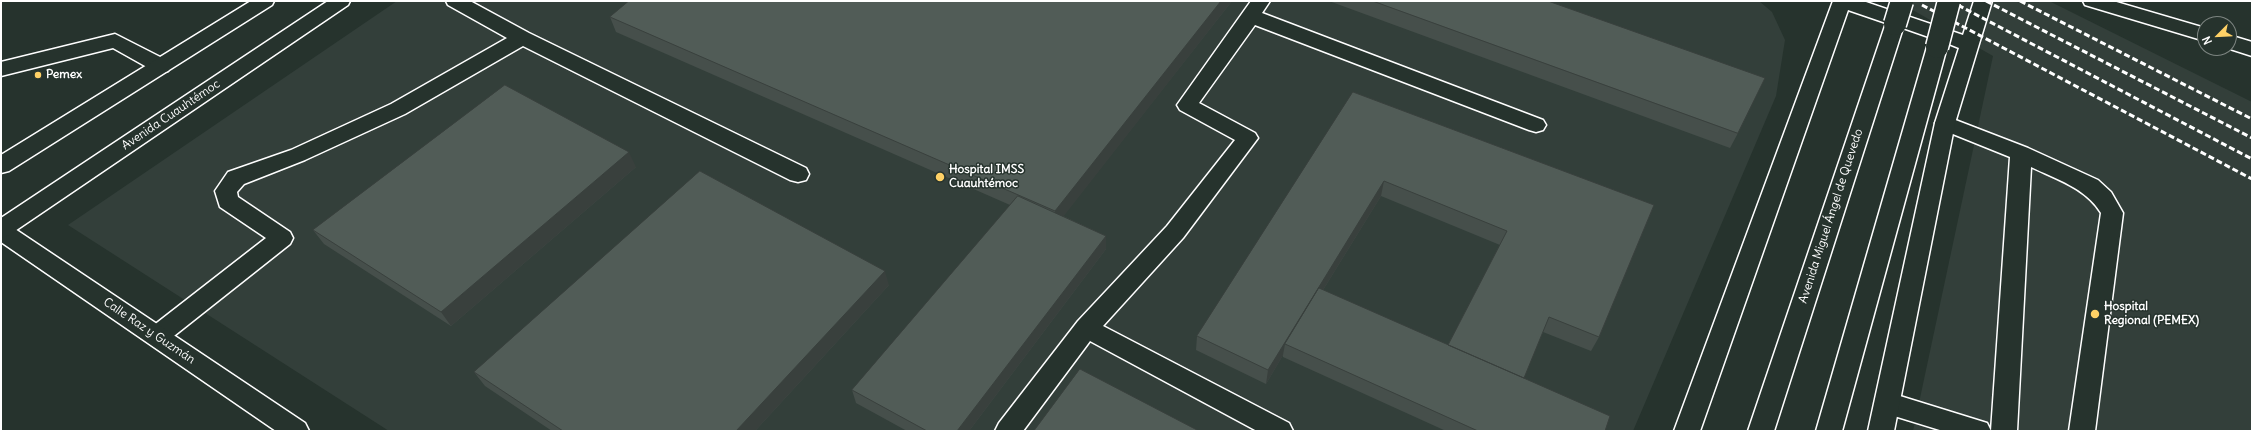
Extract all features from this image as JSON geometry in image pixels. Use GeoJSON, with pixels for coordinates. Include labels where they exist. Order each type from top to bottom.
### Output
{"type":"FeatureCollection","features":[{"type":"Feature","properties":{"kind":"main road"},"geometry":{"type":"LineString","coordinates":[[1,165],[265,1]]}},
{"type":"Feature","properties":{"kind":"main road","name":"Avenida Cuauhtémoc"},"geometry":{"type":"LineString","coordinates":[[1,230],[341,1]]}},
{"type":"Feature","properties":{"kind":"main road"},"geometry":{"type":"LineString","coordinates":[[455,1],[522,38],[798,174]]}},
{"type":"Feature","properties":{"kind":"main road"},"geometry":{"type":"LineString","coordinates":[[1687,431],[1843,1],[1969,44]]}},
{"type":"Feature","properties":{"kind":"main road","name":"Avenida Miguel Ángel de Quevedo"},"geometry":{"type":"LineString","coordinates":[[1761,431],[1902,1]]}},
{"type":"Feature","properties":{"kind":"main road"},"geometry":{"type":"LineString","coordinates":[[1829,431],[1949,1]]}},
{"type":"Feature","properties":{"kind":"main road"},"geometry":{"type":"LineString","coordinates":[[1881,431],[1945,123],[1983,1]]}},
{"type":"Feature","properties":{"kind":"main road"},"geometry":{"type":"LineString","coordinates":[[2092,1],[2197,33]]}},
{"type":"Feature","properties":{"kind":"main road"},"geometry":{"type":"LineString","coordinates":[[1008,431],[1086,328],[1175,232],[1248,138],[1187,105],[1256,9],[1536,125]]}},
{"type":"Feature","properties":{"kind":"main road"},"geometry":{"type":"LineString","coordinates":[[157,336],[282,238],[228,201],[226,191],[236,178],[298,154],[398,109],[522,38]]}},
{"type":"Feature","properties":{"kind":"main road"},"geometry":{"type":"LineString","coordinates":[[1,69],[115,41],[161,66]]}},
{"type":"Feature","properties":{"kind":"main road"},"geometry":{"type":"LineString","coordinates":[[2237,44],[2252,49]]}},
{"type":"Feature","properties":{"kind":"main road"},"geometry":{"type":"LineString","coordinates":[[1945,123],[2021,153],[2090,186],[2103,198],[2112,213],[2082,431]]}},
{"type":"Feature","properties":{"kind":"main road"},"geometry":{"type":"LineString","coordinates":[[2004,431],[2021,153]]}},
{"type":"Feature","properties":{"kind":"main road","name":"Calle Raz y Guzmán"},"geometry":{"type":"LineString","coordinates":[[1,230],[296,431]]}},
{"type":"Feature","properties":{"kind":"main road"},"geometry":{"type":"LineString","coordinates":[[1086,328],[1280,431]]}},
{"type":"Feature","properties":{"kind":"main road"},"geometry":{"type":"LineString","coordinates":[[1887,403],[1978,431]]}},
{"type":"Feature","properties":{"kind":"shaded area","name":"Hospital IMSS Cuauhtémoc"},"geometry":{"type":"Polygon","coordinates":[[[397,1],[1759,1],[1772,12],[1785,40],[1776,96],[1633,431],[389,431],[68,225],[397,1]]]}},
{"type":"Feature","properties":{"kind":"shaded area","name":"Hospital Regional (PEMEX)"},"geometry":{"type":"Polygon","coordinates":[[[1897,1],[2049,1],[2252,102],[2252,431],[1913,431],[1993,56],[1897,1]]]}},
{"type":"Feature","properties":{"kind":"building"},"geometry":{"type":"Polygon","coordinates":[[[629,1],[1221,1],[1055,211],[610,17],[629,1]]]}},
{"type":"Feature","properties":{"kind":"building"},"geometry":{"type":"Polygon","coordinates":[[[1373,1],[1548,1],[1765,78],[1738,133],[1373,1]]]}},
{"type":"Feature","properties":{"kind":"building"},"geometry":{"type":"Polygon","coordinates":[[[505,85],[629,152],[441,312],[313,230],[505,85]]]}},
{"type":"Feature","properties":{"kind":"building"},"geometry":{"type":"Polygon","coordinates":[[[1353,92],[1654,205],[1599,337],[1549,317],[1524,378],[1448,345],[1507,231],[1384,181],[1268,370],[1197,336],[1353,92]]]}},
{"type":"Feature","properties":{"kind":"building"},"geometry":{"type":"Polygon","coordinates":[[[700,171],[885,271],[736,431],[563,431],[474,372],[700,171]]]}},
{"type":"Feature","properties":{"kind":"building"},"geometry":{"type":"Polygon","coordinates":[[[1018,196],[1106,236],[957,431],[927,431],[852,390],[1018,196]]]}},
{"type":"Feature","properties":{"kind":"building"},"geometry":{"type":"Polygon","coordinates":[[[1319,288],[1610,416],[1605,431],[1478,431],[1285,344],[1319,288]]]}},
{"type":"Feature","properties":{"kind":"building"},"geometry":{"type":"Polygon","coordinates":[[[1080,369],[1199,431],[1034,431],[1080,369]]]}},
{"type":"Feature","properties":{"kind":"railway"},"geometry":{"type":"LineString","coordinates":[[1950,1],[2252,159]]}},
{"type":"Feature","properties":{"kind":"railway"},"geometry":{"type":"LineString","coordinates":[[1986,1],[2252,138]]}},
{"type":"Feature","properties":{"kind":"railway"},"geometry":{"type":"LineString","coordinates":[[2020,1],[2252,119]]}},
{"type":"Feature","properties":{"kind":"railway"},"geometry":{"type":"LineString","coordinates":[[1922,5],[2252,179]]}},
{"type":"Feature","properties":{"kind":"place","name":"Pemex"},"geometry":{"type":"Point","coordinates":[38,75]}},
{"type":"Feature","properties":{"kind":"place","name":"Hospital IMSS Cuauhtémoc"},"geometry":{"type":"Point","coordinates":[940,177]}},
{"type":"Feature","properties":{"kind":"place","name":"Hospital Regional (PEMEX)"},"geometry":{"type":"Point","coordinates":[2095,314]}}]}
